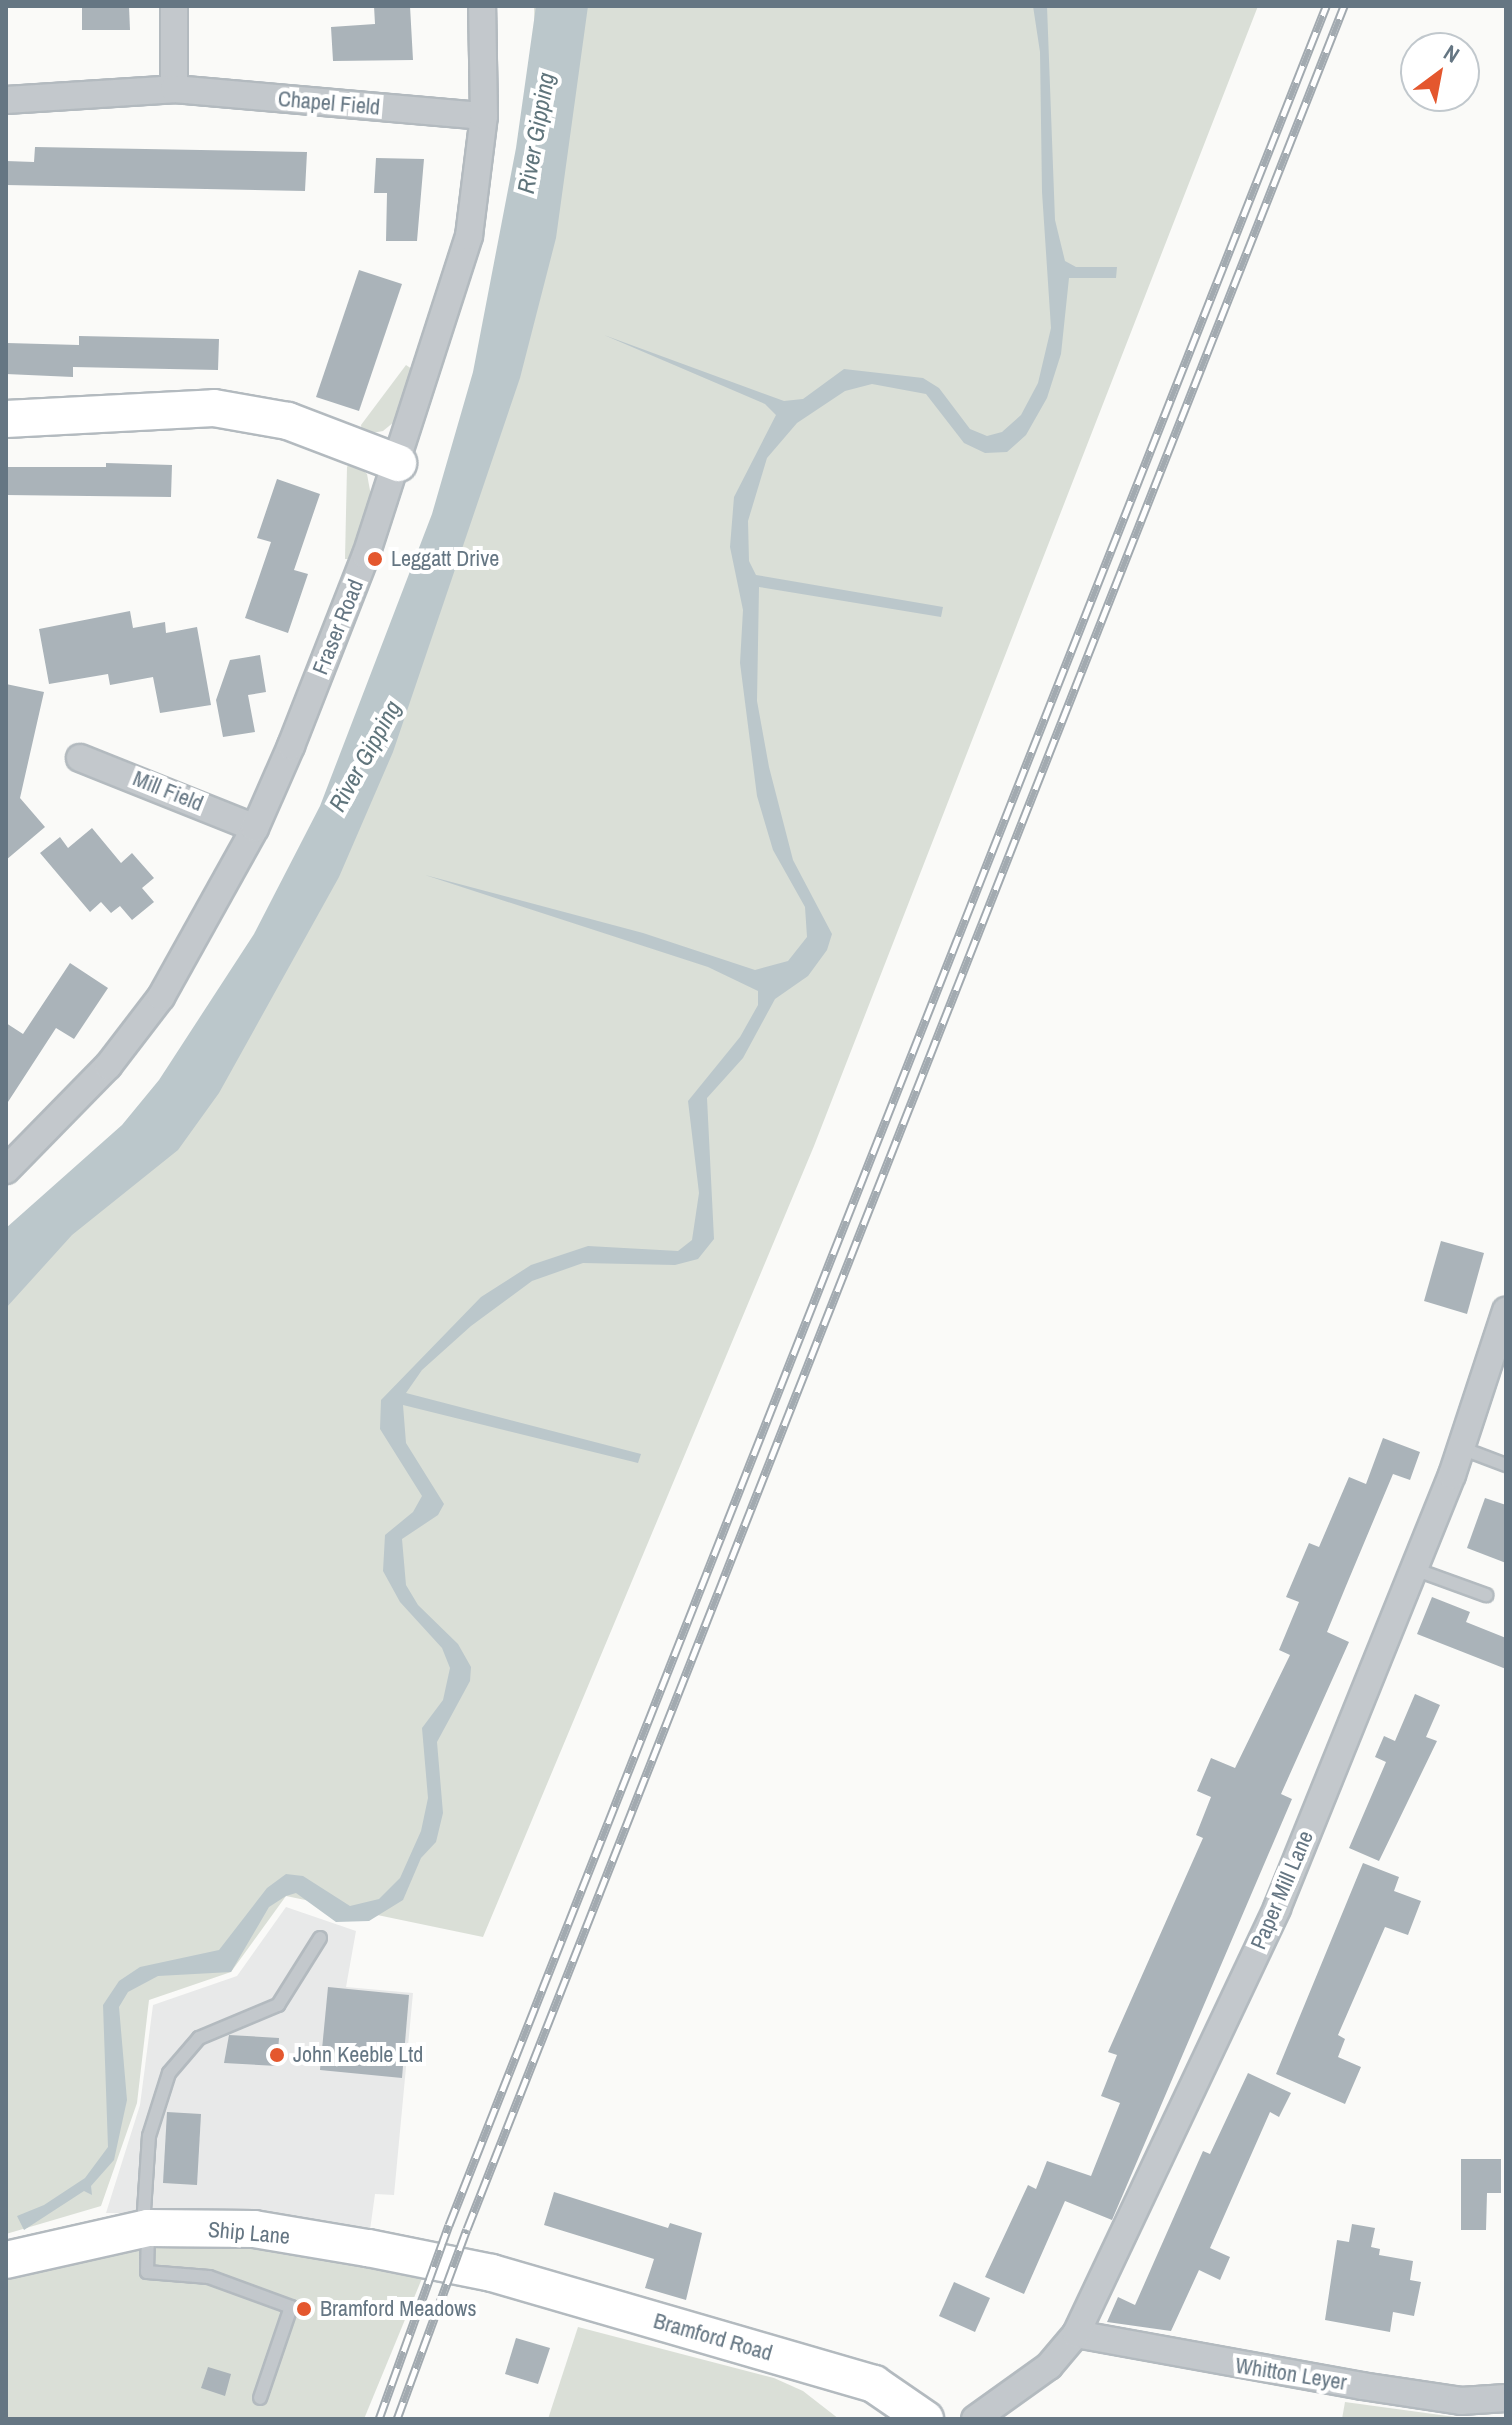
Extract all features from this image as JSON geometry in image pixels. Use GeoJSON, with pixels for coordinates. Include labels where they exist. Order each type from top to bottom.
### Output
{"type":"FeatureCollection","features":[{"type":"Feature","properties":{"kind":"main road"},"geometry":{"type":"LineString","coordinates":[[6,419],[214,408],[288,421],[398,463]]}},
{"type":"Feature","properties":{"kind":"main road","name":"Ship Lane"},"geometry":{"type":"LineString","coordinates":[[6,2260],[146,2229],[254,2229],[492,2273]]}},
{"type":"Feature","properties":{"kind":"main road","name":"Bramford Road"},"geometry":{"type":"LineString","coordinates":[[492,2273],[874,2384],[925,2419]]}},
{"type":"Feature","properties":{"kind":"street"},"geometry":{"type":"LineString","coordinates":[[174,6],[174,89]]}},
{"type":"Feature","properties":{"kind":"street","name":"Fraser Road"},"geometry":{"type":"LineString","coordinates":[[6,1170],[137,1030],[183,963],[255,828],[361,568],[398,463],[469,236],[484,116],[482,6]]}},
{"type":"Feature","properties":{"kind":"street","name":"Chapel Field"},"geometry":{"type":"LineString","coordinates":[[6,100],[174,89],[484,116]]}},
{"type":"Feature","properties":{"kind":"street","name":"Mill Field"},"geometry":{"type":"LineString","coordinates":[[80,758],[255,828]]}},
{"type":"Feature","properties":{"kind":"street","name":"Paper Mill Lane"},"geometry":{"type":"LineString","coordinates":[[975,2419],[1049,2366],[1076,2334],[1277,1908],[1461,1448],[1506,1311]]}},
{"type":"Feature","properties":{"kind":"street","name":"Whitton Leyer"},"geometry":{"type":"LineString","coordinates":[[1076,2334],[1461,2401],[1506,2398]]}},
{"type":"Feature","properties":{"kind":"lane"},"geometry":{"type":"LineString","coordinates":[[1461,1448],[1506,1465]]}},
{"type":"Feature","properties":{"kind":"lane"},"geometry":{"type":"LineString","coordinates":[[1414,1569],[1486,1595]]}},
{"type":"Feature","properties":{"kind":"lane"},"geometry":{"type":"LineString","coordinates":[[260,2398],[291,2307],[209,2277],[147,2272],[149,2136],[169,2073],[199,2038],[278,2005],[320,1938]]}},
{"type":"Feature","properties":{"kind":"shaded area"},"geometry":{"type":"Polygon","coordinates":[[[534,6],[1258,6],[814,1146],[483,1937],[286,1896],[231,1972],[149,2000],[137,2103],[101,2206],[6,2234],[6,1285],[184,1094],[381,710],[538,188],[534,6]]]}},
{"type":"Feature","properties":{"kind":"shaded area"},"geometry":{"type":"Polygon","coordinates":[[[406,365],[418,373],[400,417],[383,431],[362,435],[361,425],[406,365]]]}},
{"type":"Feature","properties":{"kind":"shaded area"},"geometry":{"type":"Polygon","coordinates":[[[352,460],[367,474],[371,496],[352,559],[345,559],[347,467],[352,460]]]}},
{"type":"Feature","properties":{"kind":"shaded area","name":"John Keeble Ltd"},"geometry":{"type":"Polygon","coordinates":[[[286,1907],[356,1931],[346,1987],[413,1993],[394,2195],[375,2194],[370,2230],[260,2214],[106,2213],[140,2105],[153,2005],[237,1976],[286,1907]]]}},
{"type":"Feature","properties":{"kind":"shaded area"},"geometry":{"type":"Polygon","coordinates":[[[179,2231],[430,2259],[364,2419],[6,2419],[6,2277],[179,2231]]]}},
{"type":"Feature","properties":{"kind":"shaded area"},"geometry":{"type":"Polygon","coordinates":[[[578,2327],[774,2378],[803,2391],[839,2419],[548,2419],[578,2327]]]}},
{"type":"Feature","properties":{"kind":"shaded area"},"geometry":{"type":"Polygon","coordinates":[[[1345,2402],[1470,2419],[1342,2419],[1345,2402]]]}},
{"type":"Feature","properties":{"kind":"water","name":"River Gipping"},"geometry":{"type":"Polygon","coordinates":[[[536,6],[588,6],[556,238],[520,378],[393,752],[339,877],[219,1093],[178,1150],[72,1235],[6,1308],[6,1228],[122,1125],[159,1080],[254,934],[320,806],[432,514],[473,372],[516,148],[536,6]]]}},
{"type":"Feature","properties":{"kind":"water"},"geometry":{"type":"Polygon","coordinates":[[[1033,6],[1047,6],[1055,220],[1065,261],[1076,267],[1117,267],[1116,278],[1069,278],[1061,354],[1047,398],[1026,435],[1007,452],[985,453],[964,443],[926,394],[872,384],[845,391],[797,423],[767,458],[748,521],[749,561],[756,575],[943,607],[941,617],[759,587],[757,701],[769,767],[793,860],[832,934],[827,950],[808,976],[775,999],[743,1058],[707,1098],[714,1239],[698,1259],[675,1265],[583,1263],[532,1281],[471,1326],[422,1370],[406,1393],[641,1454],[638,1463],[403,1405],[406,1443],[444,1504],[438,1515],[402,1539],[406,1585],[418,1605],[458,1644],[471,1667],[470,1681],[437,1742],[443,1813],[436,1842],[421,1858],[403,1900],[369,1921],[336,1922],[296,1893],[269,1907],[231,1972],[158,1976],[128,1992],[119,2007],[127,2100],[114,2160],[91,2186],[92,2195],[84,2191],[24,2230],[17,2216],[44,2205],[85,2178],[108,2147],[103,2005],[119,1981],[140,1967],[219,1950],[267,1888],[286,1874],[303,1876],[350,1906],[379,1899],[400,1878],[421,1831],[428,1798],[422,1728],[443,1700],[450,1668],[442,1648],[400,1602],[383,1571],[385,1535],[413,1512],[422,1496],[380,1429],[381,1400],[481,1297],[531,1265],[588,1246],[678,1251],[692,1240],[699,1193],[688,1101],[740,1037],[758,1005],[758,991],[708,967],[425,875],[643,933],[755,970],[788,961],[807,937],[805,907],[773,850],[757,796],[740,663],[743,610],[730,547],[734,497],[776,415],[765,404],[604,335],[784,401],[803,399],[844,369],[923,378],[939,388],[970,429],[987,436],[1002,432],[1021,415],[1038,383],[1051,328],[1042,192],[1040,52],[1033,6]]]}},
{"type":"Feature","properties":{"kind":"building"},"geometry":{"type":"Polygon","coordinates":[[[82,6],[129,6],[130,30],[82,30],[82,6]]]}},
{"type":"Feature","properties":{"kind":"building"},"geometry":{"type":"Polygon","coordinates":[[[374,6],[410,6],[413,60],[333,61],[331,27],[375,24],[374,6]]]}},
{"type":"Feature","properties":{"kind":"building"},"geometry":{"type":"Polygon","coordinates":[[[35,147],[307,152],[305,191],[6,185],[6,161],[34,162],[35,147]]]}},
{"type":"Feature","properties":{"kind":"building"},"geometry":{"type":"Polygon","coordinates":[[[376,158],[424,159],[417,241],[386,241],[387,193],[374,193],[376,158]]]}},
{"type":"Feature","properties":{"kind":"building"},"geometry":{"type":"Polygon","coordinates":[[[359,270],[402,284],[359,411],[316,397],[359,270]]]}},
{"type":"Feature","properties":{"kind":"building"},"geometry":{"type":"Polygon","coordinates":[[[79,336],[219,339],[218,370],[73,367],[73,377],[6,374],[7,343],[79,345],[79,336]]]}},
{"type":"Feature","properties":{"kind":"building"},"geometry":{"type":"Polygon","coordinates":[[[106,463],[172,465],[171,497],[6,495],[6,467],[106,467],[106,463]]]}},
{"type":"Feature","properties":{"kind":"building"},"geometry":{"type":"Polygon","coordinates":[[[277,479],[320,494],[294,570],[308,574],[288,633],[245,618],[271,542],[257,538],[277,479]]]}},
{"type":"Feature","properties":{"kind":"building"},"geometry":{"type":"Polygon","coordinates":[[[130,611],[133,628],[165,622],[166,633],[197,627],[211,705],[160,713],[153,677],[110,685],[108,674],[49,684],[39,629],[130,611]]]}},
{"type":"Feature","properties":{"kind":"building"},"geometry":{"type":"Polygon","coordinates":[[[260,655],[266,692],[248,695],[255,732],[223,737],[216,700],[230,660],[260,655]]]}},
{"type":"Feature","properties":{"kind":"building"},"geometry":{"type":"Polygon","coordinates":[[[6,684],[44,692],[20,798],[45,827],[6,860],[6,684]]]}},
{"type":"Feature","properties":{"kind":"building"},"geometry":{"type":"Polygon","coordinates":[[[92,828],[121,863],[132,853],[154,878],[142,888],[154,902],[132,920],[120,906],[111,913],[101,902],[90,912],[40,853],[60,837],[68,848],[92,828]]]}},
{"type":"Feature","properties":{"kind":"building"},"geometry":{"type":"Polygon","coordinates":[[[70,963],[108,988],[74,1039],[56,1028],[6,1105],[6,1023],[23,1034],[70,963]]]}},
{"type":"Feature","properties":{"kind":"building"},"geometry":{"type":"Polygon","coordinates":[[[1441,1241],[1484,1253],[1467,1314],[1424,1301],[1441,1241]]]}},
{"type":"Feature","properties":{"kind":"building"},"geometry":{"type":"Polygon","coordinates":[[[1383,1438],[1420,1452],[1410,1480],[1393,1474],[1327,1632],[1349,1642],[1281,1794],[1292,1799],[1112,2220],[1065,2201],[1024,2294],[985,2277],[1028,2185],[1036,2189],[1047,2161],[1091,2176],[1120,2103],[1101,2096],[1117,2055],[1108,2052],[1203,1838],[1196,1835],[1211,1797],[1197,1791],[1211,1758],[1235,1768],[1290,1655],[1279,1650],[1299,1602],[1286,1597],[1309,1543],[1319,1547],[1349,1477],[1366,1484],[1383,1438]]]}},
{"type":"Feature","properties":{"kind":"building"},"geometry":{"type":"Polygon","coordinates":[[[1485,1498],[1506,1505],[1506,1563],[1467,1548],[1485,1498]]]}},
{"type":"Feature","properties":{"kind":"building"},"geometry":{"type":"Polygon","coordinates":[[[1432,1597],[1470,1612],[1466,1622],[1506,1638],[1506,1669],[1417,1634],[1432,1597]]]}},
{"type":"Feature","properties":{"kind":"building"},"geometry":{"type":"Polygon","coordinates":[[[1415,1694],[1440,1705],[1426,1737],[1437,1741],[1379,1861],[1349,1848],[1386,1762],[1375,1757],[1384,1736],[1395,1741],[1415,1694]]]}},
{"type":"Feature","properties":{"kind":"building"},"geometry":{"type":"Polygon","coordinates":[[[1363,1863],[1399,1877],[1394,1891],[1421,1901],[1408,1935],[1385,1927],[1338,2035],[1345,2039],[1338,2057],[1361,2067],[1345,2104],[1276,2074],[1363,1863]]]}},
{"type":"Feature","properties":{"kind":"building"},"geometry":{"type":"Polygon","coordinates":[[[328,1987],[409,1995],[402,2078],[320,2070],[328,1987]]]}},
{"type":"Feature","properties":{"kind":"building"},"geometry":{"type":"Polygon","coordinates":[[[229,2035],[279,2038],[277,2066],[224,2063],[229,2035]]]}},
{"type":"Feature","properties":{"kind":"building"},"geometry":{"type":"Polygon","coordinates":[[[1248,2073],[1291,2093],[1279,2117],[1270,2112],[1210,2248],[1230,2257],[1220,2280],[1199,2270],[1171,2331],[1107,2322],[1118,2297],[1135,2305],[1203,2151],[1210,2154],[1248,2073]]]}},
{"type":"Feature","properties":{"kind":"building"},"geometry":{"type":"Polygon","coordinates":[[[167,2112],[201,2114],[197,2185],[163,2183],[167,2112]]]}},
{"type":"Feature","properties":{"kind":"building"},"geometry":{"type":"Polygon","coordinates":[[[1461,2159],[1501,2159],[1501,2193],[1487,2193],[1486,2230],[1461,2230],[1461,2159]]]}},
{"type":"Feature","properties":{"kind":"building"},"geometry":{"type":"Polygon","coordinates":[[[554,2192],[668,2228],[670,2223],[702,2233],[686,2300],[645,2288],[654,2259],[544,2225],[554,2192]]]}},
{"type":"Feature","properties":{"kind":"building"},"geometry":{"type":"Polygon","coordinates":[[[1352,2224],[1375,2228],[1371,2247],[1380,2249],[1379,2255],[1413,2261],[1410,2280],[1421,2282],[1414,2316],[1393,2312],[1390,2332],[1325,2320],[1337,2240],[1349,2242],[1352,2224]]]}},
{"type":"Feature","properties":{"kind":"building"},"geometry":{"type":"Polygon","coordinates":[[[954,2282],[990,2298],[975,2332],[939,2316],[954,2282]]]}},
{"type":"Feature","properties":{"kind":"building"},"geometry":{"type":"Polygon","coordinates":[[[516,2338],[550,2348],[538,2384],[505,2374],[516,2338]]]}},
{"type":"Feature","properties":{"kind":"building"},"geometry":{"type":"Polygon","coordinates":[[[208,2367],[231,2374],[225,2396],[201,2388],[208,2367]]]}},
{"type":"Feature","properties":{"kind":"railway"},"geometry":{"type":"LineString","coordinates":[[379,2419],[449,2225],[1326,6]]}},
{"type":"Feature","properties":{"kind":"railway"},"geometry":{"type":"LineString","coordinates":[[397,2419],[467,2229],[1344,6]]}},
{"type":"Feature","properties":{"kind":"place","name":"Leggatt Drive"},"geometry":{"type":"Point","coordinates":[375,559]}},
{"type":"Feature","properties":{"kind":"place","name":"John Keeble Ltd"},"geometry":{"type":"Point","coordinates":[277,2055]}},
{"type":"Feature","properties":{"kind":"place","name":"Bramford Meadows"},"geometry":{"type":"Point","coordinates":[304,2309]}}]}
